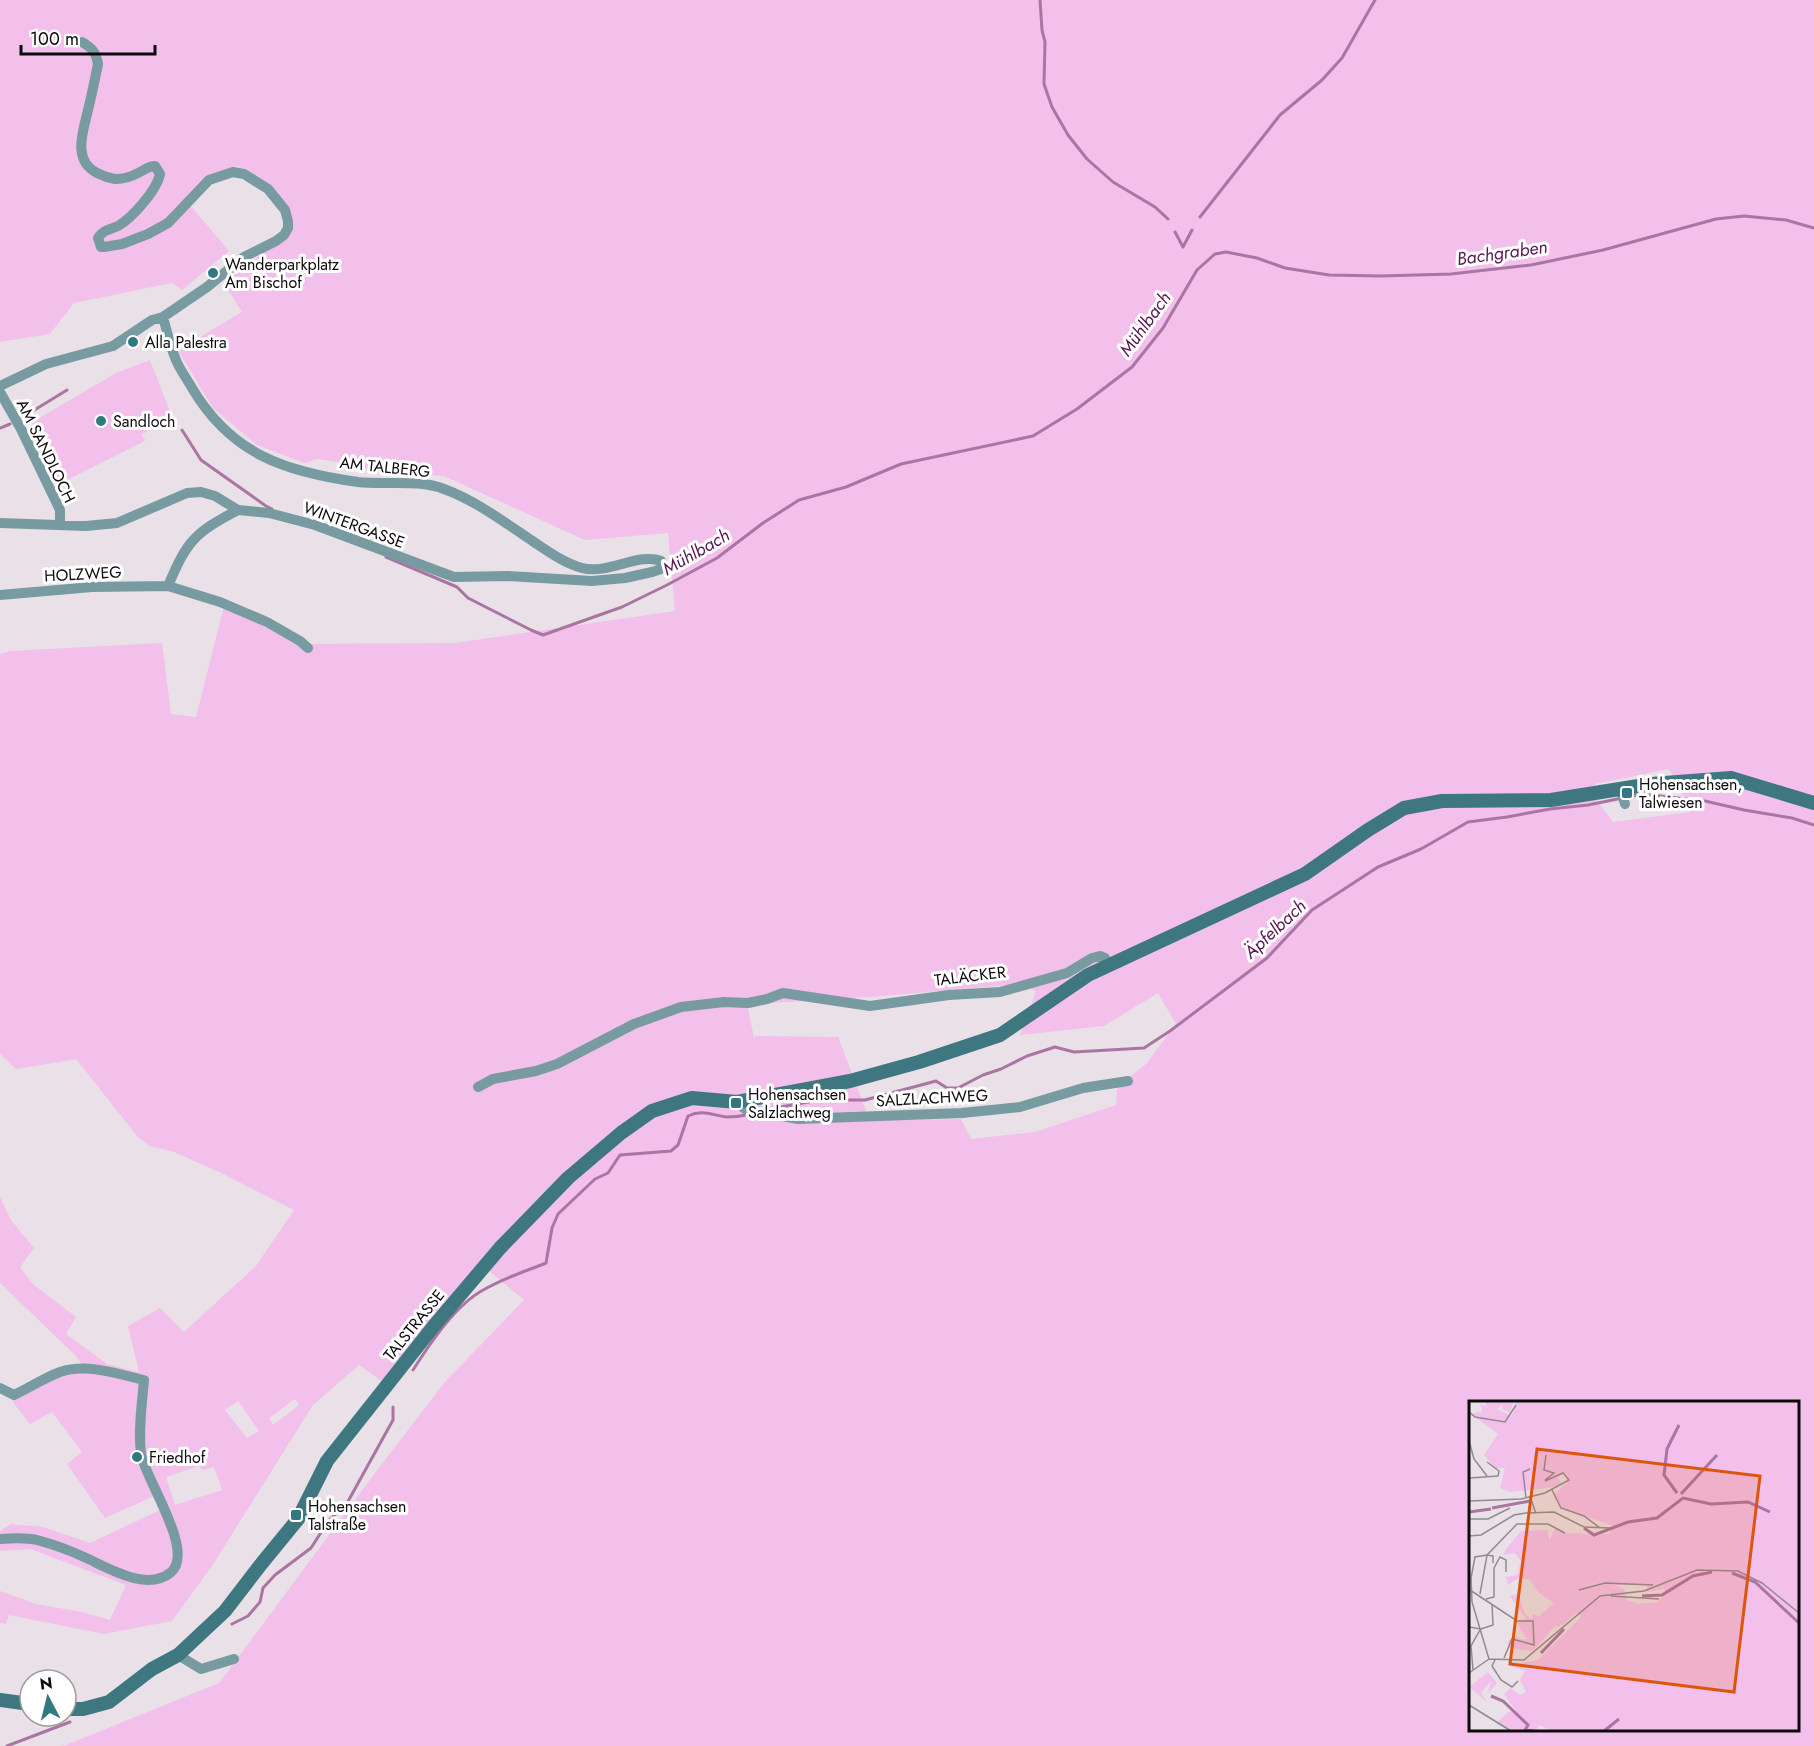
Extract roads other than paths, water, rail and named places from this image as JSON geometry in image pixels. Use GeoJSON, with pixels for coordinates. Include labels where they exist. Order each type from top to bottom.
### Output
{"type":"FeatureCollection","features":[{"type":"Feature","properties":{"kind":"street"},"geometry":{"type":"LineString","coordinates":[[0,386],[46,364],[75,355],[108,349],[152,320],[163,317],[207,287],[244,257],[284,235],[288,228],[285,210],[268,189],[244,174],[233,172],[209,180],[168,224],[122,244],[104,248],[100,246],[98,238],[100,234],[127,219],[147,198],[160,178],[160,174],[155,166],[150,166],[137,174],[113,179],[89,169],[84,161],[81,153],[82,140],[98,64],[97,55],[92,48],[82,42]]}},
{"type":"Feature","properties":{"kind":"street","name":"AM TALBERG"},"geometry":{"type":"LineString","coordinates":[[163,317],[176,361],[204,408],[217,424],[254,453],[293,470],[359,482],[442,488],[471,501],[555,556],[571,565],[585,569],[604,569],[645,559],[662,561]]}},
{"type":"Feature","properties":{"kind":"street","name":"AM SANDLOCH"},"geometry":{"type":"LineString","coordinates":[[0,392],[21,429],[60,510],[60,524]]}},
{"type":"Feature","properties":{"kind":"street","name":"WINTERGASSE"},"geometry":{"type":"LineString","coordinates":[[0,523],[86,526],[117,523],[187,493],[201,492],[215,496],[238,510],[269,513],[315,525],[454,577],[508,576],[592,581],[652,572],[661,569],[662,561]]}},
{"type":"Feature","properties":{"kind":"street"},"geometry":{"type":"LineString","coordinates":[[168,586],[188,544],[212,524],[238,510]]}},
{"type":"Feature","properties":{"kind":"street","name":"HOLZWEG"},"geometry":{"type":"LineString","coordinates":[[0,595],[92,587],[168,586],[220,602],[267,622],[308,648]]}},
{"type":"Feature","properties":{"kind":"street"},"geometry":{"type":"LineString","coordinates":[[737,1102],[850,1081],[919,1062],[1000,1035],[1088,975],[1305,874],[1404,808],[1442,801],[1551,800],[1620,789],[1731,778],[1814,803]]}},
{"type":"Feature","properties":{"kind":"street"},"geometry":{"type":"LineString","coordinates":[[1620,789],[1625,804]]}},
{"type":"Feature","properties":{"kind":"street","name":"TALÄCKER"},"geometry":{"type":"LineString","coordinates":[[478,1087],[493,1079],[536,1071],[556,1064],[634,1024],[681,1007],[724,1002],[748,1003],[783,993],[870,1006],[949,995],[1000,992],[1067,973],[1092,958],[1100,956],[1105,958],[1108,966]]}},
{"type":"Feature","properties":{"kind":"street","name":"SALZLACHWEG"},"geometry":{"type":"LineString","coordinates":[[737,1102],[745,1109],[798,1119],[962,1113],[1020,1107],[1083,1088],[1128,1081]]}},
{"type":"Feature","properties":{"kind":"street","name":"TALSTRASSE"},"geometry":{"type":"LineString","coordinates":[[78,1708],[109,1702],[152,1669],[178,1655],[225,1611],[297,1519],[327,1461],[433,1327],[500,1248],[568,1178],[621,1133],[652,1111],[692,1098],[737,1102]]}},
{"type":"Feature","properties":{"kind":"street"},"geometry":{"type":"LineString","coordinates":[[0,1388],[14,1395],[59,1372],[79,1368],[144,1380],[141,1408],[141,1453],[149,1479],[167,1512],[174,1533],[177,1558],[175,1568],[171,1573],[152,1580],[139,1579],[35,1539],[0,1539]]}},
{"type":"Feature","properties":{"kind":"street"},"geometry":{"type":"LineString","coordinates":[[178,1655],[201,1669],[234,1659]]}},
{"type":"Feature","properties":{"kind":"street"},"geometry":{"type":"LineString","coordinates":[[0,1700],[18,1702]]}},
{"type":"Feature","properties":{"kind":"waterway"},"geometry":{"type":"LineString","coordinates":[[1040,0],[1045,42],[1044,84],[1052,107],[1068,135],[1087,159],[1113,182],[1155,207],[1168,219]]}},
{"type":"Feature","properties":{"kind":"waterway","name":"Mühlbach"},"geometry":{"type":"LineString","coordinates":[[1200,217],[1280,115],[1322,80],[1342,58],[1375,0]]}},
{"type":"Feature","properties":{"kind":"waterway","name":"Mühlbach"},"geometry":{"type":"LineString","coordinates":[[386,557],[457,587],[468,598],[543,635],[622,607],[667,585],[717,558],[763,523],[799,500],[846,487],[901,464],[1033,436],[1077,409],[1132,367],[1163,328],[1197,270],[1215,254],[1226,252],[1257,258],[1285,268],[1329,275],[1451,274],[1531,265],[1603,250],[1716,219],[1744,216],[1786,220],[1814,228]]}},
{"type":"Feature","properties":{"kind":"waterway","name":"Mühlbach"},"geometry":{"type":"LineString","coordinates":[[1183,247],[1192,230]]}},
{"type":"Feature","properties":{"kind":"waterway"},"geometry":{"type":"LineString","coordinates":[[1175,232],[1183,247]]}},
{"type":"Feature","properties":{"kind":"waterway","name":"Mühlbach"},"geometry":{"type":"LineString","coordinates":[[23,417],[67,390]]}},
{"type":"Feature","properties":{"kind":"waterway","name":"Mühlbach"},"geometry":{"type":"LineString","coordinates":[[0,428],[10,424]]}},
{"type":"Feature","properties":{"kind":"waterway","name":"Mühlbach"},"geometry":{"type":"LineString","coordinates":[[182,430],[201,460],[272,509]]}},
{"type":"Feature","properties":{"kind":"waterway","name":"Äpfelbach"},"geometry":{"type":"LineString","coordinates":[[770,1109],[819,1100],[865,1100],[936,1081],[947,1088],[958,1088],[1027,1056],[1055,1047],[1074,1052],[1144,1048],[1267,958],[1312,910],[1378,867],[1421,849],[1468,822],[1588,805],[1642,794],[1705,801],[1792,818],[1814,825]]}},
{"type":"Feature","properties":{"kind":"waterway","name":"Äpfelbach"},"geometry":{"type":"LineString","coordinates":[[413,1370],[445,1325],[464,1304],[500,1281],[546,1263],[552,1228],[558,1214],[595,1179],[608,1173],[620,1155],[671,1151],[678,1145],[688,1116],[693,1114],[707,1113],[726,1117],[751,1114]]}},
{"type":"Feature","properties":{"kind":"waterway","name":"Äpfelbach"},"geometry":{"type":"LineString","coordinates":[[232,1624],[248,1616],[260,1602],[263,1588],[275,1575],[311,1548],[329,1520],[346,1505],[393,1420],[393,1407]]}},
{"type":"Feature","properties":{"kind":"waterway","name":"Äpfelbach"},"geometry":{"type":"LineString","coordinates":[[7,1746],[54,1728]]}},
{"type":"Feature","properties":{"kind":"place","name":"Wanderparkplatz Am Bischof"},"geometry":{"type":"Point","coordinates":[213,273]}},
{"type":"Feature","properties":{"kind":"place","name":"Alla Palestra"},"geometry":{"type":"Point","coordinates":[133,342]}},
{"type":"Feature","properties":{"kind":"place","name":"Sandloch"},"geometry":{"type":"Point","coordinates":[101,421]}},
{"type":"Feature","properties":{"kind":"place","name":"Hohensachsen, Talwiesen"},"geometry":{"type":"Point","coordinates":[1627,793]}},
{"type":"Feature","properties":{"kind":"place","name":"Hohensachsen Salzlachweg"},"geometry":{"type":"Point","coordinates":[736,1103]}},
{"type":"Feature","properties":{"kind":"place","name":"Friedhof"},"geometry":{"type":"Point","coordinates":[137,1457]}},
{"type":"Feature","properties":{"kind":"place","name":"Hohensachsen Talstraße"},"geometry":{"type":"Point","coordinates":[296,1515]}},
{"type":"Feature","properties":{"kind":"water label","name":"Bachgraben"},"geometry":{"type":"Point","coordinates":[1502,253]}}]}
